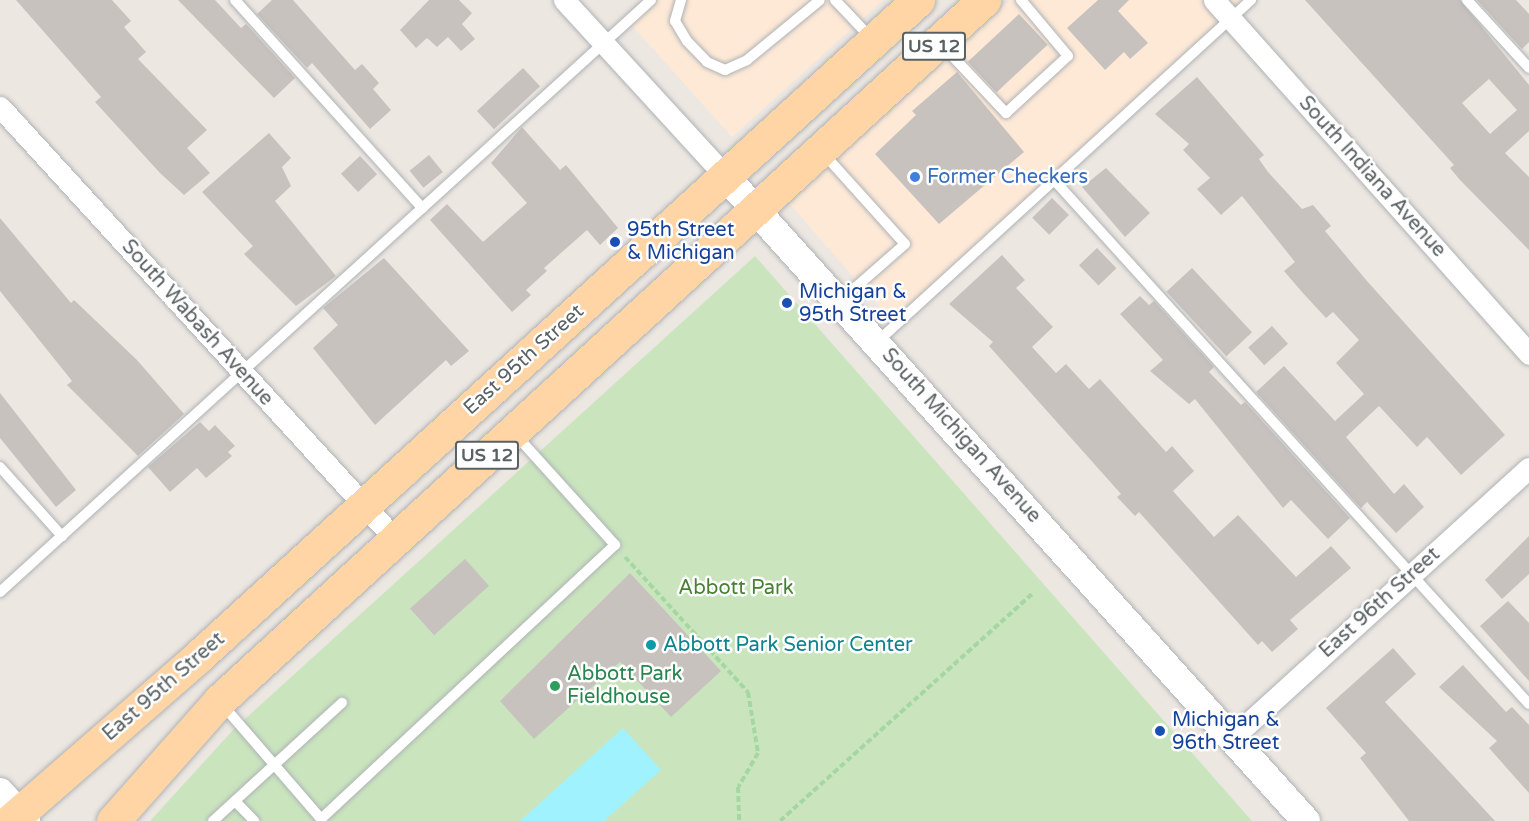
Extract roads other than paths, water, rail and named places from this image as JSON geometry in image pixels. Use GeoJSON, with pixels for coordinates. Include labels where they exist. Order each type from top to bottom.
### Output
{"type":"FeatureCollection","features":[{"type":"Feature","properties":{"kind":"main road","name":"East 95th Street"},"geometry":{"type":"LineString","coordinates":[[14,812],[365,505],[918,0]]}},
{"type":"Feature","properties":{"kind":"main road","name":"US 12"},"geometry":{"type":"LineString","coordinates":[[112,821],[219,701],[984,0]]}},
{"type":"Feature","properties":{"kind":"main road","name":"South Michigan Avenue"},"geometry":{"type":"LineString","coordinates":[[725,176],[1306,821]]}},
{"type":"Feature","properties":{"kind":"street","name":"South Michigan Avenue"},"geometry":{"type":"LineString","coordinates":[[564,0],[725,176]]}},
{"type":"Feature","properties":{"kind":"street","name":"South Indiana Avenue"},"geometry":{"type":"LineString","coordinates":[[1214,0],[1529,354]]}},
{"type":"Feature","properties":{"kind":"street","name":"South Wabash Avenue"},"geometry":{"type":"LineString","coordinates":[[0,107],[395,539]]}},
{"type":"Feature","properties":{"kind":"street","name":"East 96th Street"},"geometry":{"type":"LineString","coordinates":[[1232,738],[1529,468]]}},
{"type":"Feature","properties":{"kind":"lane"},"geometry":{"type":"LineString","coordinates":[[235,0],[422,208]]}},
{"type":"Feature","properties":{"kind":"lane"},"geometry":{"type":"LineString","coordinates":[[0,592],[651,0]]}},
{"type":"Feature","properties":{"kind":"lane"},"geometry":{"type":"LineString","coordinates":[[681,0],[675,21],[687,41],[707,62],[725,70],[747,60],[820,0]]}},
{"type":"Feature","properties":{"kind":"lane"},"geometry":{"type":"LineString","coordinates":[[835,0],[874,40]]}},
{"type":"Feature","properties":{"kind":"lane"},"geometry":{"type":"LineString","coordinates":[[939,41],[1006,113],[1068,56],[1021,0]]}},
{"type":"Feature","properties":{"kind":"lane"},"geometry":{"type":"LineString","coordinates":[[876,342],[1251,0]]}},
{"type":"Feature","properties":{"kind":"lane"},"geometry":{"type":"LineString","coordinates":[[1467,0],[1529,68]]}},
{"type":"Feature","properties":{"kind":"lane"},"geometry":{"type":"LineString","coordinates":[[820,150],[905,244],[840,302]]}},
{"type":"Feature","properties":{"kind":"lane"},"geometry":{"type":"LineString","coordinates":[[1054,180],[1529,704]]}},
{"type":"Feature","properties":{"kind":"lane"},"geometry":{"type":"LineString","coordinates":[[219,701],[272,768],[321,819],[615,545],[512,432]]}},
{"type":"Feature","properties":{"kind":"lane"},"geometry":{"type":"LineString","coordinates":[[0,467],[62,536]]}},
{"type":"Feature","properties":{"kind":"lane"},"geometry":{"type":"LineString","coordinates":[[213,821],[342,703]]}},
{"type":"Feature","properties":{"kind":"lane"},"geometry":{"type":"LineString","coordinates":[[236,801],[254,821]]}},
{"type":"Feature","properties":{"kind":"water"},"geometry":{"type":"Polygon","coordinates":[[[623,728],[661,770],[604,821],[520,821],[623,728]]]}},
{"type":"Feature","properties":{"kind":"place","name":"Former Checkers"},"geometry":{"type":"Point","coordinates":[915,177]}},
{"type":"Feature","properties":{"kind":"place","name":"95th Street & Michigan"},"geometry":{"type":"Point","coordinates":[615,242]}},
{"type":"Feature","properties":{"kind":"place","name":"Michigan & 95th Street"},"geometry":{"type":"Point","coordinates":[787,303]}},
{"type":"Feature","properties":{"kind":"place","name":"Abbott Park Senior Center"},"geometry":{"type":"Point","coordinates":[651,645]}},
{"type":"Feature","properties":{"kind":"place","name":"Abbott Park Fieldhouse"},"geometry":{"type":"Point","coordinates":[555,686]}},
{"type":"Feature","properties":{"kind":"place","name":"Michigan & 96th Street"},"geometry":{"type":"Point","coordinates":[1160,731]}},
{"type":"Feature","properties":{"kind":"park label","name":"Abbott Park"},"geometry":{"type":"Point","coordinates":[736,588]}}]}
